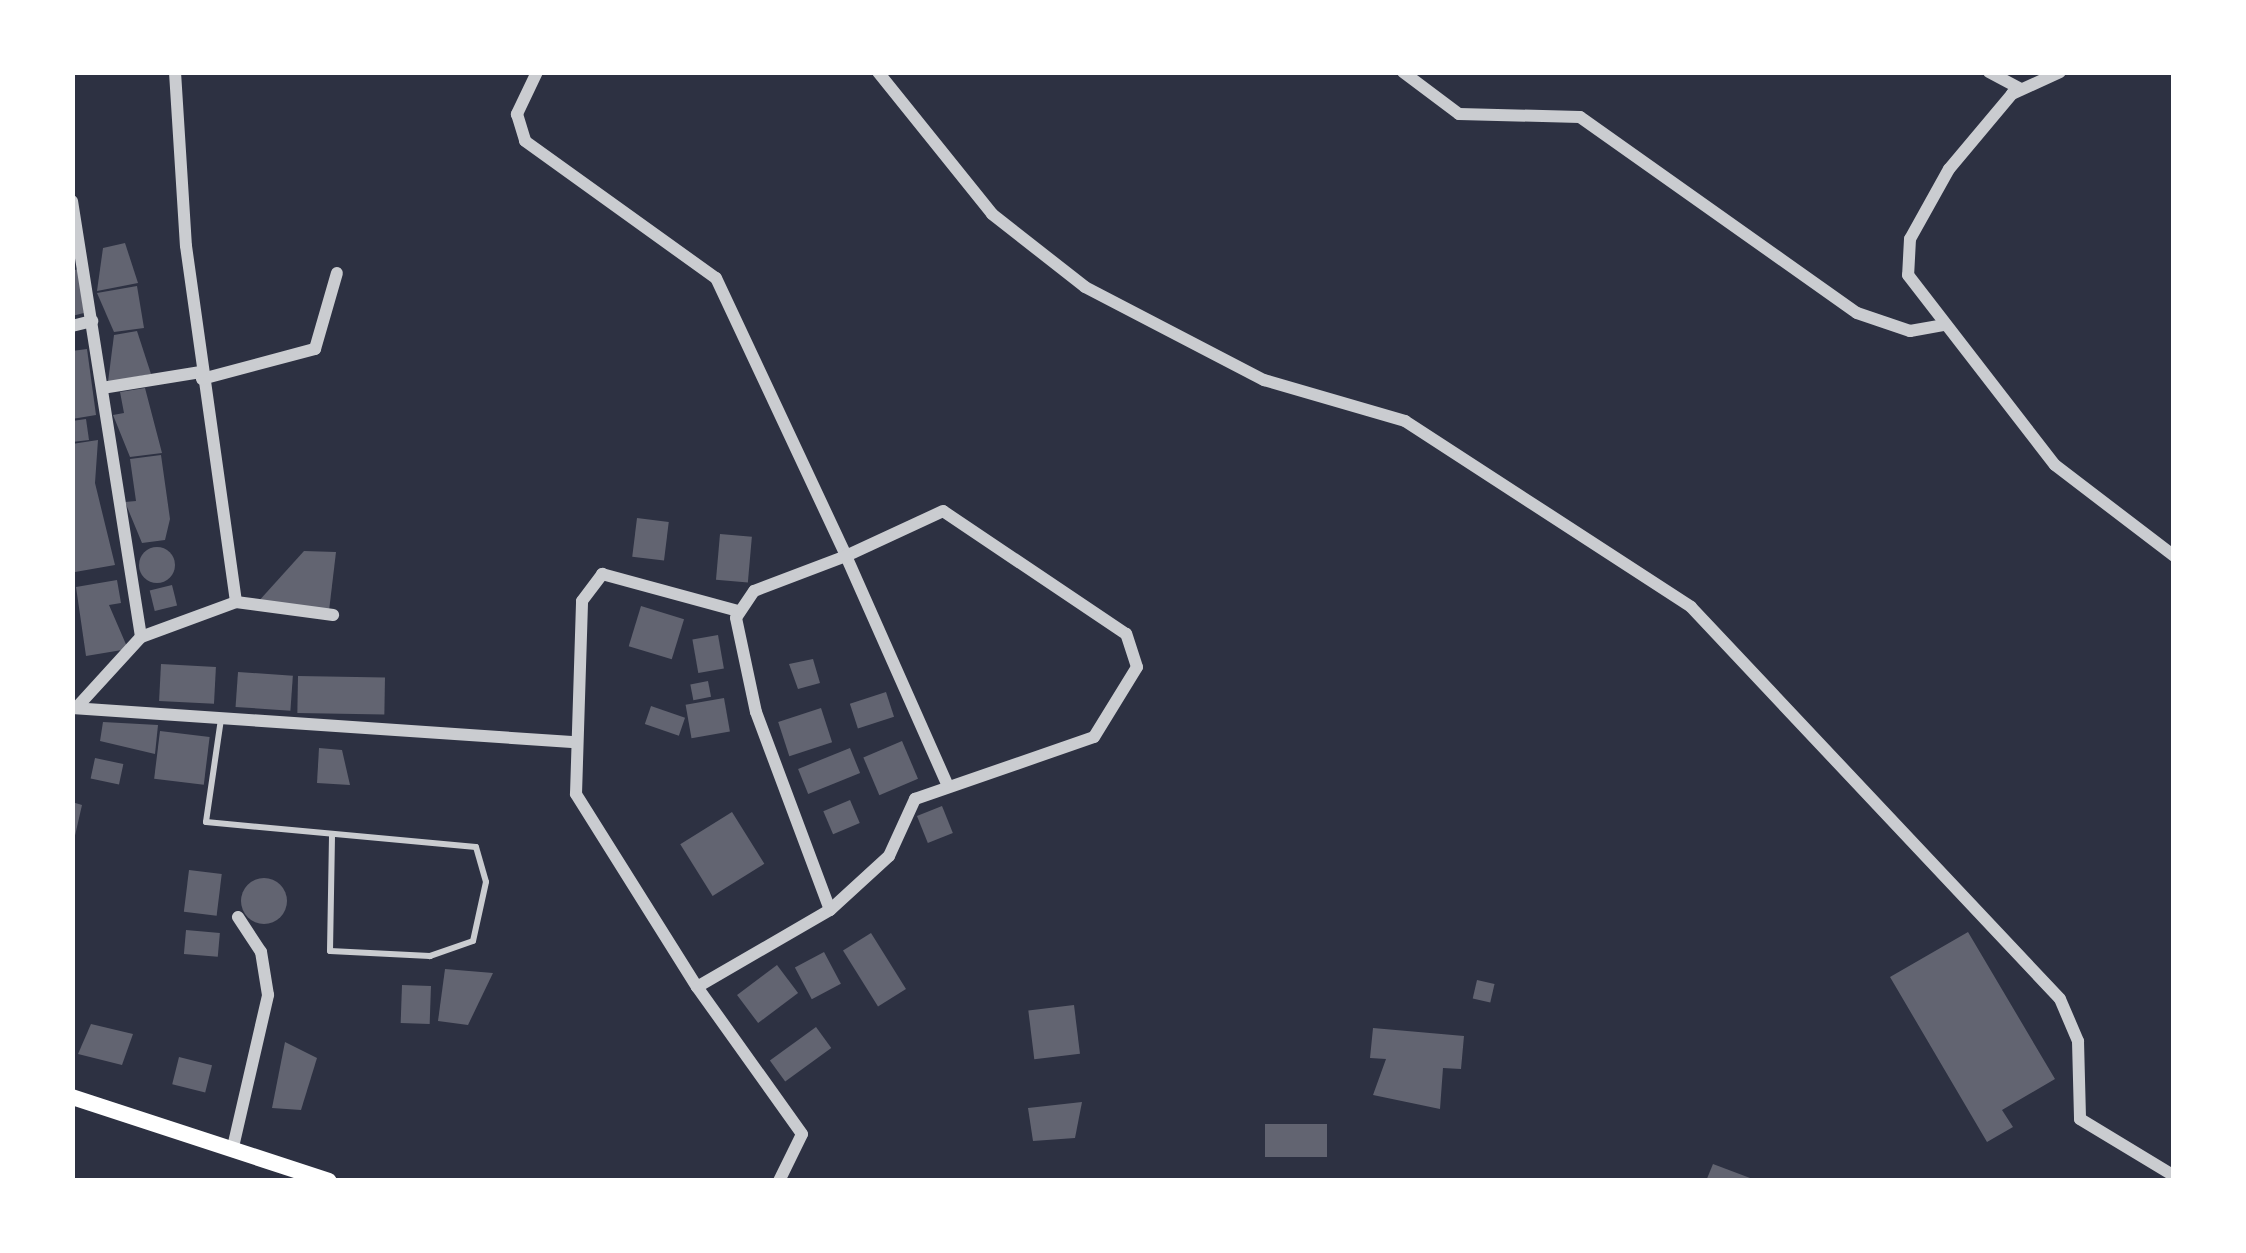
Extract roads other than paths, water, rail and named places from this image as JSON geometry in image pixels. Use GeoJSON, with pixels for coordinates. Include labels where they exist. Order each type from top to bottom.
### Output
{"type":"FeatureCollection","features":[{"type":"Feature","properties":{"kind":"main road"},"geometry":{"type":"LineString","coordinates":[[72,1097],[329,1181]]}},
{"type":"Feature","properties":{"kind":"street"},"geometry":{"type":"LineString","coordinates":[[175,72],[179,162],[202,376],[236,602]]}},
{"type":"Feature","properties":{"kind":"street"},"geometry":{"type":"LineString","coordinates":[[537,72],[518,114],[521,135],[716,278],[948,786]]}},
{"type":"Feature","properties":{"kind":"street"},"geometry":{"type":"LineString","coordinates":[[878,72],[992,214],[1085,287],[1264,380],[1405,421],[1691,607],[2060,999],[2078,1041],[2080,1120],[2174,1176]]}},
{"type":"Feature","properties":{"kind":"street"},"geometry":{"type":"LineString","coordinates":[[1402,72],[1459,114],[1580,117],[1857,313],[1910,331],[1944,325]]}},
{"type":"Feature","properties":{"kind":"street"},"geometry":{"type":"LineString","coordinates":[[1988,72],[2019,88]]}},
{"type":"Feature","properties":{"kind":"street"},"geometry":{"type":"LineString","coordinates":[[2060,72],[2019,88],[1949,169],[1910,239],[1908,275],[2055,465],[2174,556]]}},
{"type":"Feature","properties":{"kind":"street"},"geometry":{"type":"LineString","coordinates":[[72,201],[141,637]]}},
{"type":"Feature","properties":{"kind":"street"},"geometry":{"type":"LineString","coordinates":[[102,388],[202,376],[315,349],[337,273]]}},
{"type":"Feature","properties":{"kind":"street"},"geometry":{"type":"LineString","coordinates":[[72,326],[92,320]]}},
{"type":"Feature","properties":{"kind":"street"},"geometry":{"type":"LineString","coordinates":[[697,987],[830,910],[898,839],[907,805],[948,786],[1094,737],[1138,649],[947,511],[754,591],[738,611],[756,712],[830,910]]}},
{"type":"Feature","properties":{"kind":"street"},"geometry":{"type":"LineString","coordinates":[[738,611],[588,579],[572,742],[582,812],[697,987],[802,1134],[779,1181]]}},
{"type":"Feature","properties":{"kind":"street"},"geometry":{"type":"LineString","coordinates":[[74,708],[141,637],[236,602],[333,615]]}},
{"type":"Feature","properties":{"kind":"street"},"geometry":{"type":"LineString","coordinates":[[74,708],[572,742]]}},
{"type":"Feature","properties":{"kind":"street"},"geometry":{"type":"LineString","coordinates":[[233,1147],[268,995],[261,952],[238,917]]}},
{"type":"Feature","properties":{"kind":"lane"},"geometry":{"type":"LineString","coordinates":[[221,719],[206,822],[476,847],[486,882],[473,941],[430,956],[330,951],[332,836]]}}]}
